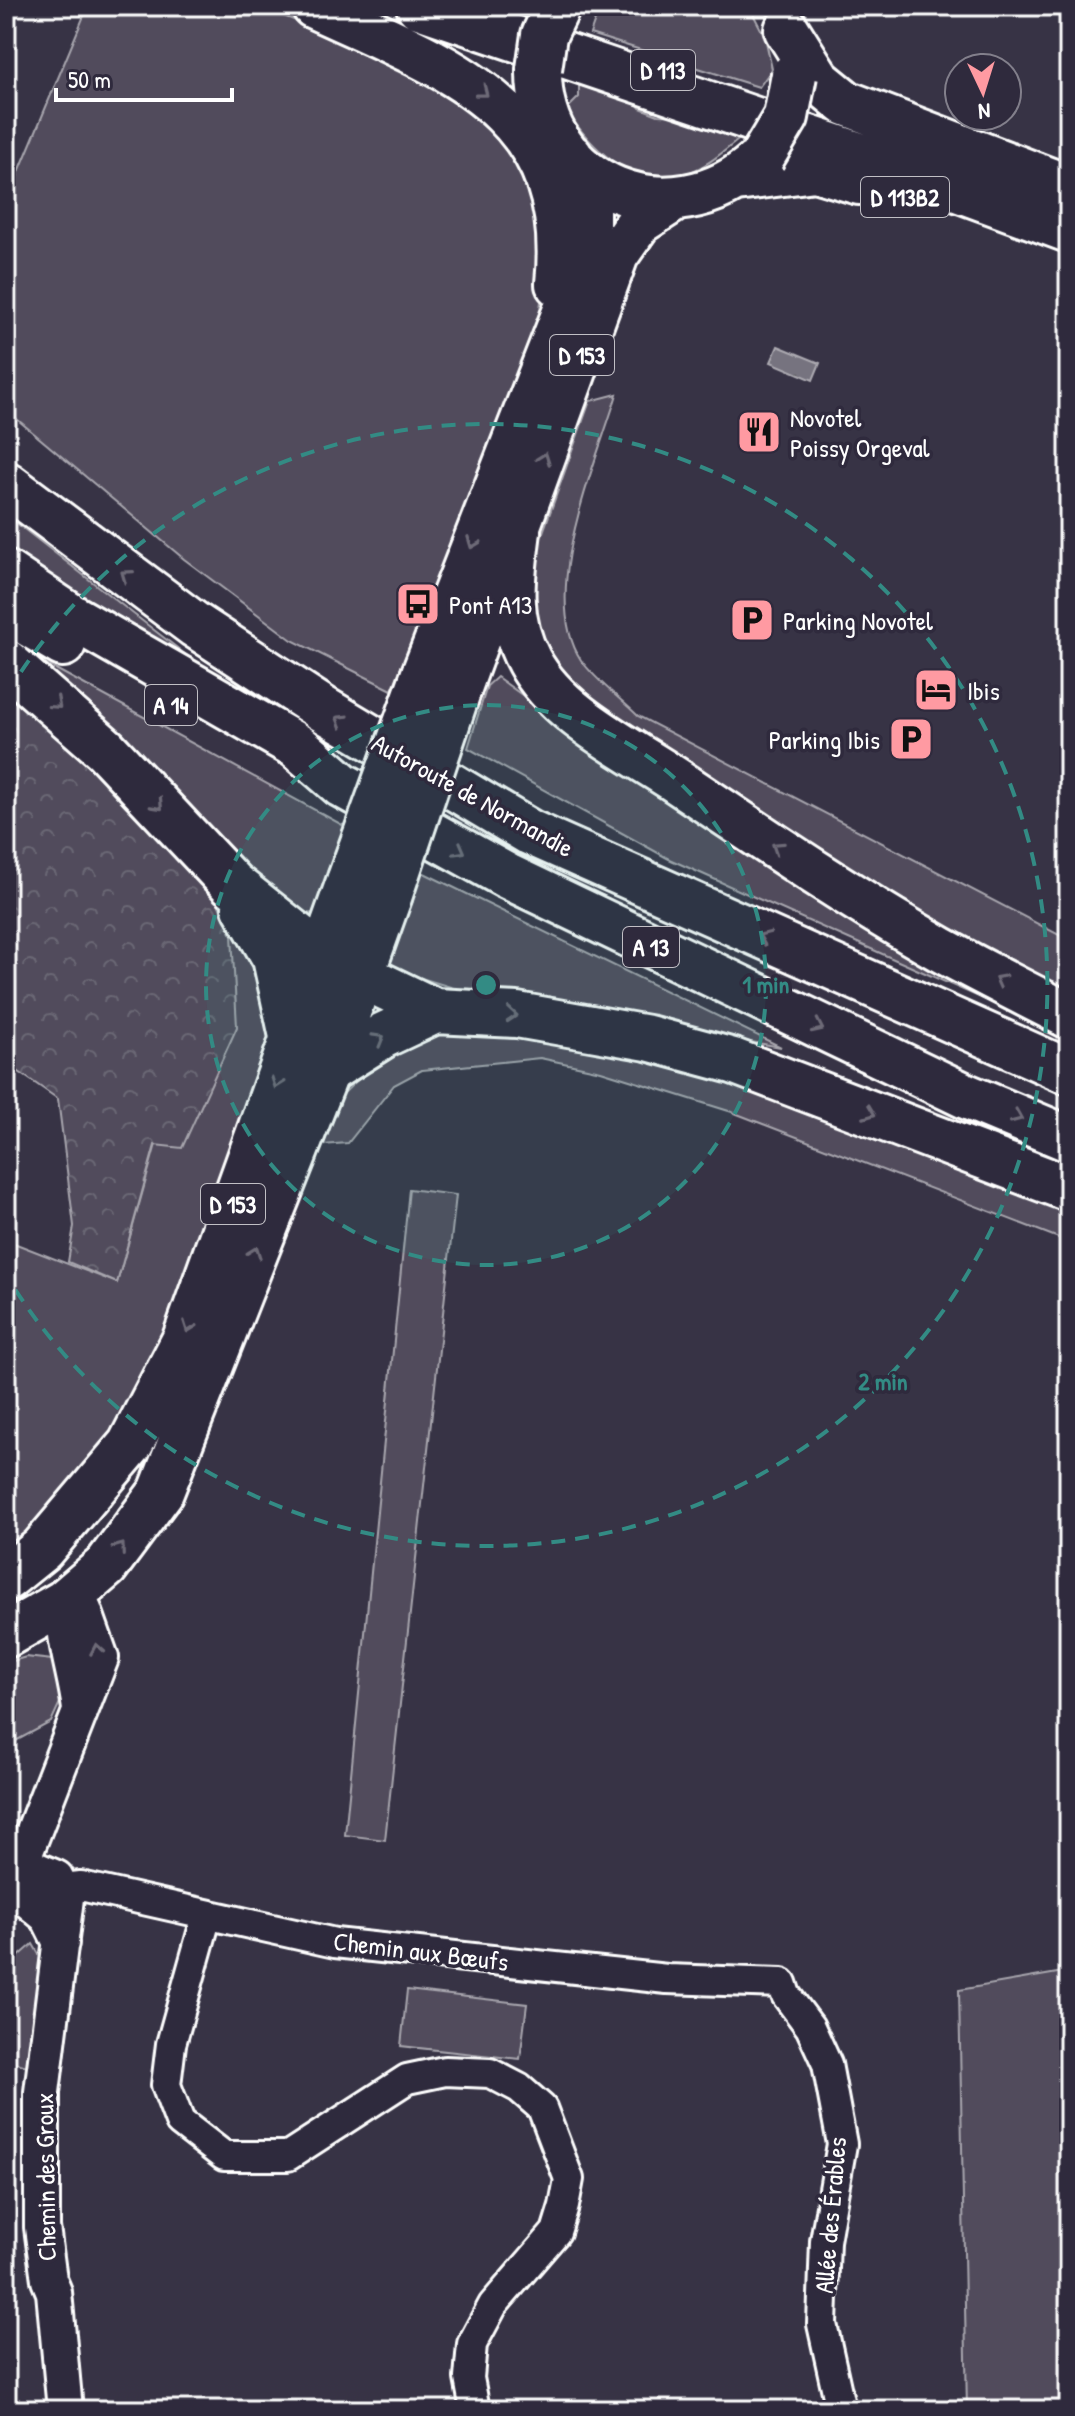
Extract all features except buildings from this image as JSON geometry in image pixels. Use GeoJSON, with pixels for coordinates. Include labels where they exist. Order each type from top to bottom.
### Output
{"type":"FeatureCollection","features":[{"type":"Feature","properties":{"kind":"main road"},"geometry":{"type":"LineString","coordinates":[[314,6],[458,74],[498,104],[526,139],[549,188],[560,242],[558,289],[531,392]]}},
{"type":"Feature","properties":{"kind":"main road"},"geometry":{"type":"LineString","coordinates":[[346,6],[499,58],[541,87]]}},
{"type":"Feature","properties":{"kind":"main road","name":"D 113"},"geometry":{"type":"LineString","coordinates":[[419,6],[936,181],[1069,230]]}},
{"type":"Feature","properties":{"kind":"main road","name":"D 113"},"geometry":{"type":"LineString","coordinates":[[477,6],[946,167],[1069,213]]}},
{"type":"Feature","properties":{"kind":"main road"},"geometry":{"type":"LineString","coordinates":[[558,6],[544,35],[541,87],[553,132],[570,156],[612,188],[642,198],[673,200],[706,194],[749,168],[786,117],[794,75],[778,12]]}},
{"type":"Feature","properties":{"kind":"main road"},"geometry":{"type":"LineString","coordinates":[[778,12],[819,81],[846,103],[1069,188]]}},
{"type":"Feature","properties":{"kind":"main road","name":"D 153"},"geometry":{"type":"LineString","coordinates":[[12,1574],[42,1549],[130,1445],[185,1339],[293,1041],[389,897],[441,681],[531,392],[562,327],[587,256],[587,200],[570,156]]}},
{"type":"Feature","properties":{"kind":"main road","name":"D 113B2"},"geometry":{"type":"LineString","coordinates":[[749,168],[826,171],[1069,258]]}},
{"type":"Feature","properties":{"kind":"main road","name":"D 153"},"geometry":{"type":"LineString","coordinates":[[6,1635],[64,1602],[106,1566],[161,1492],[327,1071],[343,966],[350,879],[441,681],[518,531],[616,255],[639,222],[673,200]]}},
{"type":"Feature","properties":{"kind":"main road","name":"Autoroute de Normandie"},"geometry":{"type":"LineString","coordinates":[[6,484],[195,625],[323,709],[529,832],[1069,1072]]}},
{"type":"Feature","properties":{"kind":"main road"},"geometry":{"type":"LineString","coordinates":[[518,531],[512,577],[515,628],[530,663],[554,693],[605,733],[824,877],[940,948],[1069,1016]]}},
{"type":"Feature","properties":{"kind":"main road","name":"Autoroute de Normandie"},"geometry":{"type":"LineString","coordinates":[[6,573],[72,617],[297,746],[342,785],[507,876],[966,1096],[1069,1139]]}},
{"type":"Feature","properties":{"kind":"main road","name":"A 14"},"geometry":{"type":"LineString","coordinates":[[6,610],[284,768],[342,785]]}},
{"type":"Feature","properties":{"kind":"main road"},"geometry":{"type":"LineString","coordinates":[[6,662],[105,749],[232,884],[343,966],[435,1011],[517,1015],[648,1038],[719,1057],[1069,1189]]}},
{"type":"Feature","properties":{"kind":"main road"},"geometry":{"type":"LineString","coordinates":[[232,884],[275,958],[293,1041]]}},
{"type":"Feature","properties":{"kind":"main road"},"geometry":{"type":"LineString","coordinates":[[327,1071],[384,1035],[435,1011]]}},
{"type":"Feature","properties":{"kind":"main road","name":"D 153"},"geometry":{"type":"LineString","coordinates":[[64,1602],[60,1558],[122,1486],[130,1445]]}},
{"type":"Feature","properties":{"kind":"main road"},"geometry":{"type":"LineString","coordinates":[[12,1574],[64,1602]]}},
{"type":"Feature","properties":{"kind":"street","name":"Chemin des Groux"},"geometry":{"type":"LineString","coordinates":[[64,1602],[63,1637],[76,1679],[80,1709],[24,1895],[61,1943],[42,2092],[40,2147],[42,2227],[49,2280],[54,2292],[65,2410]]}},
{"type":"Feature","properties":{"kind":"street","name":"Chemin aux Bœufs"},"geometry":{"type":"LineString","coordinates":[[24,1895],[81,1886],[335,1943],[667,1979],[782,1983]]}},
{"type":"Feature","properties":{"kind":"street"},"geometry":{"type":"LineString","coordinates":[[207,1915],[171,2044],[166,2085],[180,2122],[224,2156],[288,2156],[407,2079],[445,2071],[490,2073],[519,2088],[542,2108],[569,2179],[564,2206],[556,2232],[493,2305],[472,2344],[469,2378],[475,2410]]}},
{"type":"Feature","properties":{"kind":"street","name":"Allée des Érables"},"geometry":{"type":"LineString","coordinates":[[782,1983],[786,1995],[810,2027],[827,2064],[842,2144],[825,2241],[822,2324],[841,2410]]}},
{"type":"Feature","properties":{"kind":"green space"},"geometry":{"type":"Polygon","coordinates":[[[88,6],[259,6],[440,79],[498,126],[529,182],[545,270],[538,325],[392,690],[292,640],[184,559],[6,410],[6,203],[88,6]]]}},
{"type":"Feature","properties":{"kind":"green space"},"geometry":{"type":"Polygon","coordinates":[[[600,6],[749,6],[765,37],[772,69],[759,87],[590,34],[600,6]]]}},
{"type":"Feature","properties":{"kind":"green space"},"geometry":{"type":"Polygon","coordinates":[[[579,71],[626,87],[640,108],[658,115],[685,116],[742,137],[707,163],[684,174],[647,176],[631,171],[588,139],[566,110],[579,97],[579,71]]]}},
{"type":"Feature","properties":{"kind":"green space"},"geometry":{"type":"Polygon","coordinates":[[[617,394],[585,491],[568,565],[566,600],[569,632],[581,660],[638,716],[1069,940],[1069,998],[914,910],[583,697],[542,643],[531,591],[532,563],[590,401],[617,394]]]}},
{"type":"Feature","properties":{"kind":"green space"},"geometry":{"type":"Polygon","coordinates":[[[6,515],[230,689],[6,554],[6,515]]]}},
{"type":"Feature","properties":{"kind":"green space"},"geometry":{"type":"Polygon","coordinates":[[[6,642],[348,828],[326,914],[301,913],[257,880],[92,708],[6,642]]]}},
{"type":"Feature","properties":{"kind":"green space"},"geometry":{"type":"Polygon","coordinates":[[[497,677],[988,1001],[669,859],[468,748],[487,686],[497,677]]]}},
{"type":"Feature","properties":{"kind":"green space"},"geometry":{"type":"Polygon","coordinates":[[[6,694],[42,712],[211,887],[232,935],[237,1027],[182,1148],[155,1145],[117,1283],[68,1262],[74,1226],[58,1099],[6,1063],[6,694]]]}},
{"type":"Feature","properties":{"kind":"green space"},"geometry":{"type":"Polygon","coordinates":[[[420,871],[781,1047],[609,1018],[509,1005],[382,966],[420,871]]]}},
{"type":"Feature","properties":{"kind":"green space"},"geometry":{"type":"Polygon","coordinates":[[[211,887],[255,940],[273,1027],[160,1351],[114,1445],[39,1526],[6,1551],[6,1240],[117,1283],[156,1144],[211,887]]]}},
{"type":"Feature","properties":{"kind":"green space"},"geometry":{"type":"Polygon","coordinates":[[[485,1022],[745,1081],[1069,1212],[1069,1242],[732,1112],[601,1071],[540,1058],[422,1070],[394,1085],[348,1143],[323,1145],[343,1094],[381,1057],[405,1040],[485,1022]]]}},
{"type":"Feature","properties":{"kind":"green space"},"geometry":{"type":"Polygon","coordinates":[[[409,1189],[456,1195],[385,1840],[345,1835],[409,1189]]]}},
{"type":"Feature","properties":{"kind":"green space"},"geometry":{"type":"Polygon","coordinates":[[[26,1657],[52,1660],[63,1696],[51,1722],[8,1745],[6,1752],[6,1663],[26,1657]]]}},
{"type":"Feature","properties":{"kind":"green space"},"geometry":{"type":"Polygon","coordinates":[[[33,1944],[41,1958],[27,2066],[6,2060],[6,1974],[17,1958],[33,1944]]]}},
{"type":"Feature","properties":{"kind":"green space"},"geometry":{"type":"Polygon","coordinates":[[[1069,1971],[1069,2410],[967,2410],[959,1990],[1069,1971]]]}},
{"type":"Feature","properties":{"kind":"green space"},"geometry":{"type":"Polygon","coordinates":[[[407,1990],[527,2004],[520,2059],[401,2046],[407,1990]]]}},
{"type":"Feature","properties":{"kind":"water"},"geometry":{"type":"Polygon","coordinates":[[[778,346],[820,363],[813,380],[771,362],[778,346]]]}},
{"type":"Feature","properties":{"kind":"place","name":"Novotel Poissy Orgeval"},"geometry":{"type":"Point","coordinates":[759,432]}},
{"type":"Feature","properties":{"kind":"place","name":"Pont A13"},"geometry":{"type":"Point","coordinates":[418,604]}},
{"type":"Feature","properties":{"kind":"place","name":"Parking Novotel"},"geometry":{"type":"Point","coordinates":[752,620]}},
{"type":"Feature","properties":{"kind":"place","name":"Ibis"},"geometry":{"type":"Point","coordinates":[936,690]}},
{"type":"Feature","properties":{"kind":"place","name":"Parking Ibis"},"geometry":{"type":"Point","coordinates":[911,739]}}]}
